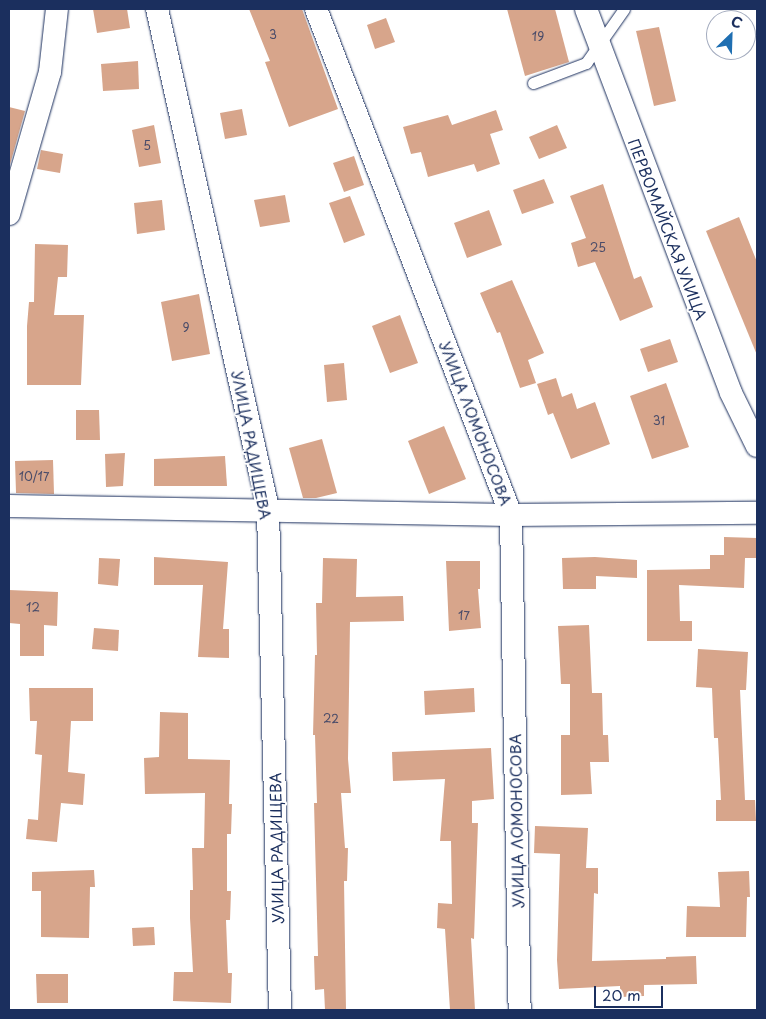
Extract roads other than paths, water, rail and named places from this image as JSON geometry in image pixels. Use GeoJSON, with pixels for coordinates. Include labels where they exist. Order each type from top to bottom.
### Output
{"type":"FeatureCollection","features":[{"type":"Feature","properties":{"kind":"street"},"geometry":{"type":"LineString","coordinates":[[9,214],[50,72],[57,9]]}},
{"type":"Feature","properties":{"kind":"street","name":"УЛИЦА РАДИЩЕВА"},"geometry":{"type":"LineString","coordinates":[[156,9],[268,509],[280,1010]]}},
{"type":"Feature","properties":{"kind":"street","name":"УЛИЦА ЛОМОНОСОВА"},"geometry":{"type":"LineString","coordinates":[[316,9],[511,515],[520,1010]]}},
{"type":"Feature","properties":{"kind":"street","name":"ПЕРВОМАЙСКАЯ УЛИЦА"},"geometry":{"type":"LineString","coordinates":[[586,9],[731,393],[757,446]]}},
{"type":"Feature","properties":{"kind":"street"},"geometry":{"type":"LineString","coordinates":[[9,506],[268,509],[511,515],[757,513]]}},
{"type":"Feature","properties":{"kind":"lane"},"geometry":{"type":"LineString","coordinates":[[533,83],[586,63],[624,9]]}}]}
